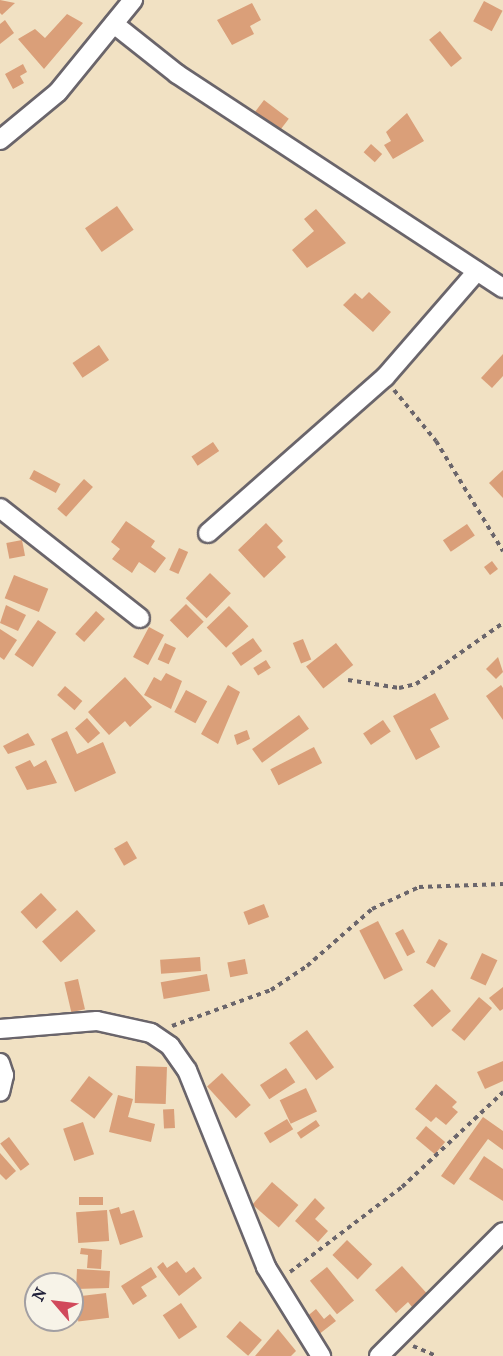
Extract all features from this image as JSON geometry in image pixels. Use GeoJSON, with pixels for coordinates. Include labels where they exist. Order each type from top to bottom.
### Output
{"type":"FeatureCollection","features":[{"type":"Feature","properties":{"kind":"street"},"geometry":{"type":"LineString","coordinates":[[0,140],[58,92],[133,0]]}},
{"type":"Feature","properties":{"kind":"street"},"geometry":{"type":"LineString","coordinates":[[114,24],[177,75],[503,288]]}},
{"type":"Feature","properties":{"kind":"street"},"geometry":{"type":"LineString","coordinates":[[208,533],[385,377],[477,271]]}},
{"type":"Feature","properties":{"kind":"street"},"geometry":{"type":"LineString","coordinates":[[0,508],[140,618]]}},
{"type":"Feature","properties":{"kind":"street"},"geometry":{"type":"LineString","coordinates":[[0,1029],[97,1021],[151,1033],[170,1046],[187,1070],[275,1283],[321,1356]]}},
{"type":"Feature","properties":{"kind":"street"},"geometry":{"type":"LineString","coordinates":[[0,1063],[0,1092]]}},
{"type":"Feature","properties":{"kind":"street"},"geometry":{"type":"LineString","coordinates":[[379,1356],[503,1232]]}},
{"type":"Feature","properties":{"kind":"path"},"geometry":{"type":"LineString","coordinates":[[385,377],[436,441],[503,550]]}},
{"type":"Feature","properties":{"kind":"path"},"geometry":{"type":"LineString","coordinates":[[348,680],[399,688],[416,684],[503,623]]}},
{"type":"Feature","properties":{"kind":"path"},"geometry":{"type":"LineString","coordinates":[[151,1033],[271,990],[307,966],[372,909],[419,887],[503,884]]}},
{"type":"Feature","properties":{"kind":"path"},"geometry":{"type":"LineString","coordinates":[[275,1283],[402,1187],[503,1092]]}},
{"type":"Feature","properties":{"kind":"building"},"geometry":{"type":"Polygon","coordinates":[[[0,0],[15,3],[2,15],[0,0]]]}},
{"type":"Feature","properties":{"kind":"building"},"geometry":{"type":"Polygon","coordinates":[[[484,1],[503,11],[492,31],[473,21],[484,1]]]}},
{"type":"Feature","properties":{"kind":"building"},"geometry":{"type":"Polygon","coordinates":[[[252,3],[261,20],[250,26],[254,34],[232,45],[217,20],[252,3]]]}},
{"type":"Feature","properties":{"kind":"building"},"geometry":{"type":"Polygon","coordinates":[[[67,14],[83,23],[44,69],[18,39],[35,29],[45,38],[67,14]]]}},
{"type":"Feature","properties":{"kind":"building"},"geometry":{"type":"Polygon","coordinates":[[[5,20],[14,33],[0,44],[0,24],[5,20]]]}},
{"type":"Feature","properties":{"kind":"building"},"geometry":{"type":"Polygon","coordinates":[[[440,31],[462,58],[451,67],[429,40],[440,31]]]}},
{"type":"Feature","properties":{"kind":"building"},"geometry":{"type":"Polygon","coordinates":[[[23,64],[27,72],[20,76],[24,83],[13,89],[5,74],[23,64]]]}},
{"type":"Feature","properties":{"kind":"building"},"geometry":{"type":"Polygon","coordinates":[[[264,100],[289,119],[279,131],[254,113],[264,100]]]}},
{"type":"Feature","properties":{"kind":"building"},"geometry":{"type":"Polygon","coordinates":[[[407,113],[424,141],[393,159],[384,145],[391,141],[386,132],[407,113]]]}},
{"type":"Feature","properties":{"kind":"building"},"geometry":{"type":"Polygon","coordinates":[[[371,144],[382,154],[375,162],[364,152],[371,144]]]}},
{"type":"Feature","properties":{"kind":"building"},"geometry":{"type":"Polygon","coordinates":[[[117,206],[134,230],[102,252],[85,228],[117,206]]]}},
{"type":"Feature","properties":{"kind":"building"},"geometry":{"type":"Polygon","coordinates":[[[316,209],[346,243],[307,268],[292,250],[314,231],[304,219],[316,209]]]}},
{"type":"Feature","properties":{"kind":"building"},"geometry":{"type":"Polygon","coordinates":[[[369,292],[391,312],[373,332],[343,305],[355,293],[362,299],[369,292]]]}},
{"type":"Feature","properties":{"kind":"building"},"geometry":{"type":"Polygon","coordinates":[[[99,345],[109,360],[83,378],[72,363],[99,345]]]}},
{"type":"Feature","properties":{"kind":"building"},"geometry":{"type":"Polygon","coordinates":[[[503,354],[503,376],[492,388],[481,378],[503,354]]]}},
{"type":"Feature","properties":{"kind":"building"},"geometry":{"type":"Polygon","coordinates":[[[213,442],[219,451],[198,466],[191,457],[213,442]]]}},
{"type":"Feature","properties":{"kind":"building"},"geometry":{"type":"Polygon","coordinates":[[[34,470],[60,484],[56,493],[29,479],[34,470]]]}},
{"type":"Feature","properties":{"kind":"building"},"geometry":{"type":"Polygon","coordinates":[[[503,470],[503,498],[489,483],[503,470]]]}},
{"type":"Feature","properties":{"kind":"building"},"geometry":{"type":"Polygon","coordinates":[[[84,479],[93,487],[66,517],[57,509],[84,479]]]}},
{"type":"Feature","properties":{"kind":"building"},"geometry":{"type":"Polygon","coordinates":[[[126,521],[155,541],[151,547],[166,558],[155,573],[139,562],[132,573],[112,559],[120,549],[111,542],[126,521]]]}},
{"type":"Feature","properties":{"kind":"building"},"geometry":{"type":"Polygon","coordinates":[[[266,523],[283,541],[277,547],[286,557],[264,578],[238,550],[266,523]]]}},
{"type":"Feature","properties":{"kind":"building"},"geometry":{"type":"Polygon","coordinates":[[[467,524],[475,536],[451,552],[443,540],[467,524]]]}},
{"type":"Feature","properties":{"kind":"building"},"geometry":{"type":"Polygon","coordinates":[[[22,540],[25,556],[9,559],[6,543],[22,540]]]}},
{"type":"Feature","properties":{"kind":"building"},"geometry":{"type":"Polygon","coordinates":[[[179,548],[188,552],[178,574],[169,570],[179,548]]]}},
{"type":"Feature","properties":{"kind":"building"},"geometry":{"type":"Polygon","coordinates":[[[492,561],[498,569],[490,575],[484,567],[492,561]]]}},
{"type":"Feature","properties":{"kind":"building"},"geometry":{"type":"Polygon","coordinates":[[[210,573],[231,593],[207,618],[186,598],[210,573]]]}},
{"type":"Feature","properties":{"kind":"building"},"geometry":{"type":"Polygon","coordinates":[[[14,575],[48,589],[39,612],[5,598],[14,575]]]}},
{"type":"Feature","properties":{"kind":"building"},"geometry":{"type":"Polygon","coordinates":[[[186,604],[204,622],[187,638],[170,620],[186,604]]]}},
{"type":"Feature","properties":{"kind":"building"},"geometry":{"type":"Polygon","coordinates":[[[6,605],[26,615],[18,631],[0,623],[6,605]]]}},
{"type":"Feature","properties":{"kind":"building"},"geometry":{"type":"Polygon","coordinates":[[[229,606],[248,626],[226,648],[207,628],[229,606]]]}},
{"type":"Feature","properties":{"kind":"building"},"geometry":{"type":"Polygon","coordinates":[[[96,611],[105,619],[84,642],[75,634],[96,611]]]}},
{"type":"Feature","properties":{"kind":"building"},"geometry":{"type":"Polygon","coordinates":[[[38,620],[56,632],[33,667],[15,655],[38,620]]]}},
{"type":"Feature","properties":{"kind":"building"},"geometry":{"type":"Polygon","coordinates":[[[149,627],[164,635],[148,665],[133,657],[149,627]]]}},
{"type":"Feature","properties":{"kind":"building"},"geometry":{"type":"Polygon","coordinates":[[[0,629],[17,640],[4,660],[0,657],[0,629]]]}},
{"type":"Feature","properties":{"kind":"building"},"geometry":{"type":"Polygon","coordinates":[[[253,638],[262,651],[241,666],[232,653],[253,638]]]}},
{"type":"Feature","properties":{"kind":"building"},"geometry":{"type":"Polygon","coordinates":[[[303,639],[311,659],[301,664],[293,643],[303,639]]]}},
{"type":"Feature","properties":{"kind":"building"},"geometry":{"type":"Polygon","coordinates":[[[165,643],[176,648],[169,664],[158,659],[165,643]]]}},
{"type":"Feature","properties":{"kind":"building"},"geometry":{"type":"Polygon","coordinates":[[[336,643],[353,665],[323,688],[306,666],[336,643]]]}},
{"type":"Feature","properties":{"kind":"building"},"geometry":{"type":"Polygon","coordinates":[[[498,657],[503,672],[496,679],[486,669],[498,657]]]}},
{"type":"Feature","properties":{"kind":"building"},"geometry":{"type":"Polygon","coordinates":[[[266,660],[271,668],[258,676],[253,668],[266,660]]]}},
{"type":"Feature","properties":{"kind":"building"},"geometry":{"type":"Polygon","coordinates":[[[166,673],[182,681],[171,709],[144,695],[154,677],[161,681],[166,673]]]}},
{"type":"Feature","properties":{"kind":"building"},"geometry":{"type":"Polygon","coordinates":[[[125,677],[152,707],[130,727],[125,721],[109,735],[88,712],[125,677]]]}},
{"type":"Feature","properties":{"kind":"building"},"geometry":{"type":"Polygon","coordinates":[[[228,685],[240,692],[218,744],[201,734],[228,685]]]}},
{"type":"Feature","properties":{"kind":"building"},"geometry":{"type":"Polygon","coordinates":[[[501,685],[503,688],[503,720],[486,696],[501,685]]]}},
{"type":"Feature","properties":{"kind":"building"},"geometry":{"type":"Polygon","coordinates":[[[65,686],[82,701],[74,710],[57,695],[65,686]]]}},
{"type":"Feature","properties":{"kind":"building"},"geometry":{"type":"Polygon","coordinates":[[[186,690],[207,701],[195,723],[174,712],[186,690]]]}},
{"type":"Feature","properties":{"kind":"building"},"geometry":{"type":"Polygon","coordinates":[[[435,693],[449,719],[430,729],[440,747],[416,760],[393,716],[435,693]]]}},
{"type":"Feature","properties":{"kind":"building"},"geometry":{"type":"Polygon","coordinates":[[[299,715],[309,729],[262,763],[252,749],[299,715]]]}},
{"type":"Feature","properties":{"kind":"building"},"geometry":{"type":"Polygon","coordinates":[[[87,718],[100,733],[88,744],[75,728],[87,718]]]}},
{"type":"Feature","properties":{"kind":"building"},"geometry":{"type":"Polygon","coordinates":[[[383,720],[391,732],[371,745],[363,733],[383,720]]]}},
{"type":"Feature","properties":{"kind":"building"},"geometry":{"type":"Polygon","coordinates":[[[247,730],[250,739],[237,745],[234,735],[247,730]]]}},
{"type":"Feature","properties":{"kind":"building"},"geometry":{"type":"Polygon","coordinates":[[[67,731],[77,754],[103,742],[116,773],[75,792],[51,739],[67,731]]]}},
{"type":"Feature","properties":{"kind":"building"},"geometry":{"type":"Polygon","coordinates":[[[28,733],[35,745],[8,754],[3,746],[28,733]]]}},
{"type":"Feature","properties":{"kind":"building"},"geometry":{"type":"Polygon","coordinates":[[[314,747],[322,763],[279,785],[270,769],[314,747]]]}},
{"type":"Feature","properties":{"kind":"building"},"geometry":{"type":"Polygon","coordinates":[[[30,760],[34,767],[46,760],[57,783],[27,790],[15,767],[30,760]]]}},
{"type":"Feature","properties":{"kind":"building"},"geometry":{"type":"Polygon","coordinates":[[[127,841],[137,858],[124,866],[114,848],[127,841]]]}},
{"type":"Feature","properties":{"kind":"building"},"geometry":{"type":"Polygon","coordinates":[[[41,893],[57,910],[36,929],[21,912],[41,893]]]}},
{"type":"Feature","properties":{"kind":"building"},"geometry":{"type":"Polygon","coordinates":[[[264,904],[269,917],[248,925],[243,912],[264,904]]]}},
{"type":"Feature","properties":{"kind":"building"},"geometry":{"type":"Polygon","coordinates":[[[77,910],[96,931],[61,962],[42,941],[77,910]]]}},
{"type":"Feature","properties":{"kind":"building"},"geometry":{"type":"Polygon","coordinates":[[[378,921],[403,970],[384,980],[359,931],[378,921]]]}},
{"type":"Feature","properties":{"kind":"building"},"geometry":{"type":"Polygon","coordinates":[[[403,929],[415,952],[407,956],[395,933],[403,929]]]}},
{"type":"Feature","properties":{"kind":"building"},"geometry":{"type":"Polygon","coordinates":[[[439,939],[448,944],[435,967],[426,963],[439,939]]]}},
{"type":"Feature","properties":{"kind":"building"},"geometry":{"type":"Polygon","coordinates":[[[482,953],[497,960],[486,986],[470,978],[482,953]]]}},
{"type":"Feature","properties":{"kind":"building"},"geometry":{"type":"Polygon","coordinates":[[[200,957],[201,971],[161,974],[160,960],[200,957]]]}},
{"type":"Feature","properties":{"kind":"building"},"geometry":{"type":"Polygon","coordinates":[[[245,959],[248,974],[230,977],[227,962],[245,959]]]}},
{"type":"Feature","properties":{"kind":"building"},"geometry":{"type":"Polygon","coordinates":[[[207,974],[210,991],[164,999],[161,982],[207,974]]]}},
{"type":"Feature","properties":{"kind":"building"},"geometry":{"type":"Polygon","coordinates":[[[78,979],[85,1009],[71,1012],[64,982],[78,979]]]}},
{"type":"Feature","properties":{"kind":"building"},"geometry":{"type":"Polygon","coordinates":[[[503,987],[503,1009],[500,1011],[489,998],[503,987]]]}},
{"type":"Feature","properties":{"kind":"building"},"geometry":{"type":"Polygon","coordinates":[[[432,989],[451,1011],[432,1027],[413,1005],[432,989]]]}},
{"type":"Feature","properties":{"kind":"building"},"geometry":{"type":"Polygon","coordinates":[[[479,997],[492,1008],[464,1041],[451,1030],[479,997]]]}},
{"type":"Feature","properties":{"kind":"building"},"geometry":{"type":"Polygon","coordinates":[[[307,1030],[334,1067],[316,1080],[289,1043],[307,1030]]]}},
{"type":"Feature","properties":{"kind":"building"},"geometry":{"type":"Polygon","coordinates":[[[503,1061],[503,1081],[485,1089],[477,1072],[503,1061]]]}},
{"type":"Feature","properties":{"kind":"building"},"geometry":{"type":"Polygon","coordinates":[[[136,1066],[167,1067],[166,1104],[135,1103],[136,1066]]]}},
{"type":"Feature","properties":{"kind":"building"},"geometry":{"type":"Polygon","coordinates":[[[286,1068],[295,1082],[269,1099],[260,1085],[286,1068]]]}},
{"type":"Feature","properties":{"kind":"building"},"geometry":{"type":"Polygon","coordinates":[[[222,1073],[251,1105],[236,1118],[207,1086],[222,1073]]]}},
{"type":"Feature","properties":{"kind":"building"},"geometry":{"type":"Polygon","coordinates":[[[89,1076],[113,1094],[94,1119],[70,1101],[89,1076]]]}},
{"type":"Feature","properties":{"kind":"building"},"geometry":{"type":"Polygon","coordinates":[[[436,1084],[457,1102],[452,1107],[458,1112],[446,1125],[436,1117],[431,1122],[415,1109],[436,1084]]]}},
{"type":"Feature","properties":{"kind":"building"},"geometry":{"type":"Polygon","coordinates":[[[306,1088],[317,1112],[291,1124],[280,1100],[306,1088]]]}},
{"type":"Feature","properties":{"kind":"building"},"geometry":{"type":"Polygon","coordinates":[[[118,1095],[133,1099],[128,1117],[155,1124],[151,1142],[109,1132],[118,1095]]]}},
{"type":"Feature","properties":{"kind":"building"},"geometry":{"type":"Polygon","coordinates":[[[174,1109],[175,1128],[164,1129],[163,1110],[174,1109]]]}},
{"type":"Feature","properties":{"kind":"building"},"geometry":{"type":"Polygon","coordinates":[[[483,1117],[503,1131],[503,1150],[488,1139],[454,1185],[441,1176],[483,1117]]]}},
{"type":"Feature","properties":{"kind":"building"},"geometry":{"type":"Polygon","coordinates":[[[287,1119],[293,1129],[270,1143],[264,1133],[287,1119]]]}},
{"type":"Feature","properties":{"kind":"building"},"geometry":{"type":"Polygon","coordinates":[[[316,1120],[320,1126],[301,1139],[297,1133],[316,1120]]]}},
{"type":"Feature","properties":{"kind":"building"},"geometry":{"type":"Polygon","coordinates":[[[83,1122],[94,1154],[74,1161],[63,1129],[83,1122]]]}},
{"type":"Feature","properties":{"kind":"building"},"geometry":{"type":"Polygon","coordinates":[[[426,1126],[445,1142],[435,1154],[416,1138],[426,1126]]]}},
{"type":"Feature","properties":{"kind":"building"},"geometry":{"type":"Polygon","coordinates":[[[9,1137],[29,1164],[21,1171],[0,1144],[9,1137]]]}},
{"type":"Feature","properties":{"kind":"building"},"geometry":{"type":"Polygon","coordinates":[[[0,1153],[16,1171],[6,1180],[0,1174],[0,1153]]]}},
{"type":"Feature","properties":{"kind":"building"},"geometry":{"type":"Polygon","coordinates":[[[484,1156],[503,1169],[503,1201],[469,1179],[484,1156]]]}},
{"type":"Feature","properties":{"kind":"building"},"geometry":{"type":"Polygon","coordinates":[[[272,1182],[298,1205],[279,1228],[252,1205],[272,1182]]]}},
{"type":"Feature","properties":{"kind":"building"},"geometry":{"type":"Polygon","coordinates":[[[79,1197],[103,1197],[103,1205],[79,1205],[79,1197]]]}},
{"type":"Feature","properties":{"kind":"building"},"geometry":{"type":"Polygon","coordinates":[[[315,1198],[325,1208],[315,1219],[328,1231],[318,1242],[295,1221],[315,1198]]]}},
{"type":"Feature","properties":{"kind":"building"},"geometry":{"type":"Polygon","coordinates":[[[119,1207],[121,1214],[134,1210],[143,1237],[120,1245],[109,1210],[119,1207]]]}},
{"type":"Feature","properties":{"kind":"building"},"geometry":{"type":"Polygon","coordinates":[[[107,1210],[109,1241],[78,1243],[76,1212],[107,1210]]]}},
{"type":"Feature","properties":{"kind":"building"},"geometry":{"type":"Polygon","coordinates":[[[347,1240],[372,1264],[358,1279],[332,1255],[347,1240]]]}},
{"type":"Feature","properties":{"kind":"building"},"geometry":{"type":"Polygon","coordinates":[[[81,1248],[102,1250],[101,1269],[87,1268],[88,1255],[80,1254],[81,1248]]]}},
{"type":"Feature","properties":{"kind":"building"},"geometry":{"type":"Polygon","coordinates":[[[177,1261],[186,1273],[194,1267],[202,1278],[179,1296],[157,1267],[163,1262],[167,1268],[177,1261]]]}},
{"type":"Feature","properties":{"kind":"building"},"geometry":{"type":"Polygon","coordinates":[[[402,1266],[431,1298],[416,1312],[408,1302],[396,1313],[375,1290],[402,1266]]]}},
{"type":"Feature","properties":{"kind":"building"},"geometry":{"type":"Polygon","coordinates":[[[151,1267],[157,1277],[141,1287],[147,1296],[133,1305],[121,1286],[151,1267]]]}},
{"type":"Feature","properties":{"kind":"building"},"geometry":{"type":"Polygon","coordinates":[[[327,1267],[354,1300],[337,1314],[310,1281],[327,1267]]]}},
{"type":"Feature","properties":{"kind":"building"},"geometry":{"type":"Polygon","coordinates":[[[77,1269],[110,1271],[109,1288],[84,1289],[84,1272],[77,1272],[77,1269]]]}},
{"type":"Feature","properties":{"kind":"building"},"geometry":{"type":"Polygon","coordinates":[[[106,1293],[109,1318],[84,1321],[84,1296],[106,1293]]]}},
{"type":"Feature","properties":{"kind":"building"},"geometry":{"type":"Polygon","coordinates":[[[181,1303],[197,1327],[179,1339],[163,1315],[181,1303]]]}},
{"type":"Feature","properties":{"kind":"building"},"geometry":{"type":"Polygon","coordinates":[[[316,1309],[324,1319],[330,1314],[336,1321],[318,1335],[305,1318],[316,1309]]]}},
{"type":"Feature","properties":{"kind":"building"},"geometry":{"type":"Polygon","coordinates":[[[240,1321],[262,1340],[248,1356],[226,1337],[240,1321]]]}},
{"type":"Feature","properties":{"kind":"building"},"geometry":{"type":"Polygon","coordinates":[[[278,1329],[296,1351],[291,1356],[255,1356],[278,1329]]]}}]}
